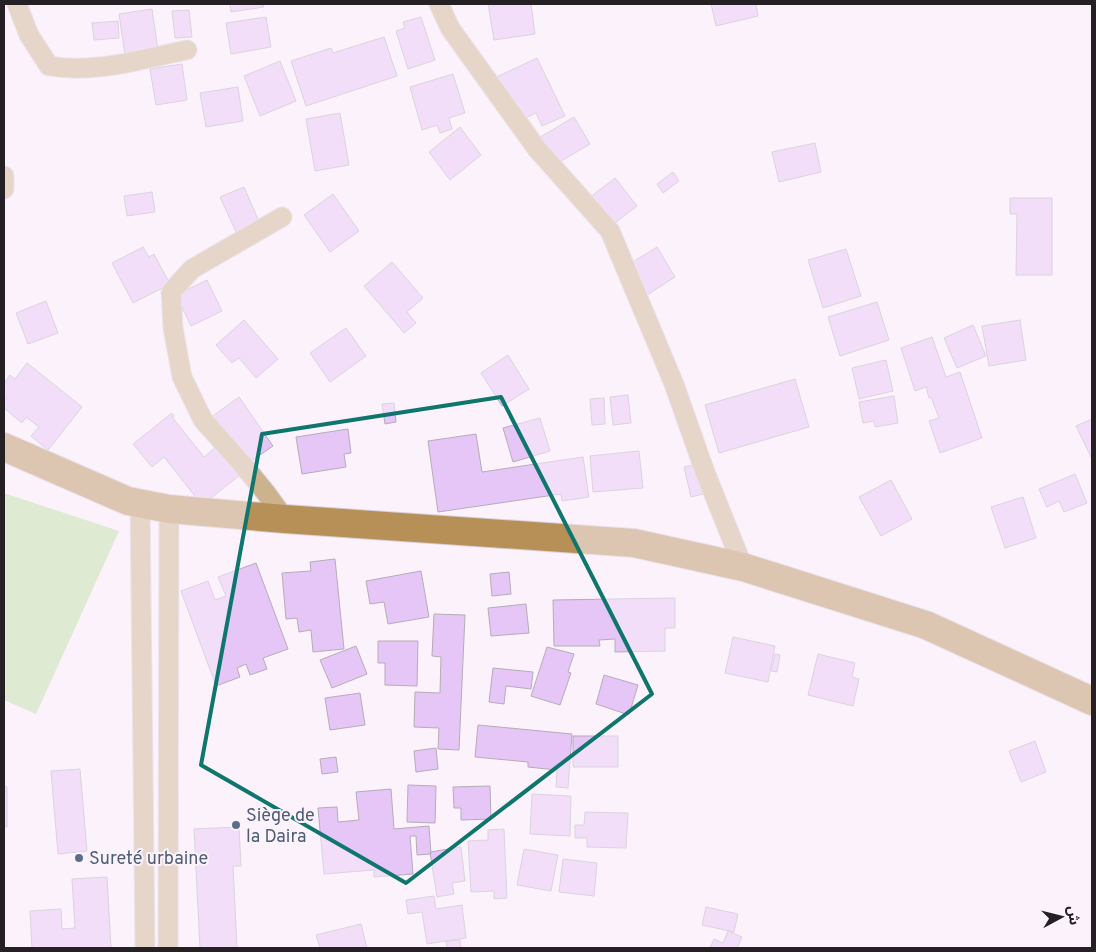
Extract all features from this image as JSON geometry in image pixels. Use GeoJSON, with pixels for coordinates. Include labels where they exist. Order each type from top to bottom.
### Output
{"type":"FeatureCollection","features":[{"type":"Feature","properties":{"kind":"main road"},"geometry":{"type":"LineString","coordinates":[[4,447],[128,501],[140,504],[285,519],[634,543],[743,567],[926,625],[1092,701]]}},
{"type":"Feature","properties":{"kind":"street"},"geometry":{"type":"LineString","coordinates":[[17,4],[29,36],[49,66],[66,69],[98,67],[187,50]]}},
{"type":"Feature","properties":{"kind":"street"},"geometry":{"type":"LineString","coordinates":[[439,4],[450,28],[537,149],[610,232],[674,384],[705,472],[743,567]]}},
{"type":"Feature","properties":{"kind":"street"},"geometry":{"type":"LineString","coordinates":[[4,176],[4,188]]}},
{"type":"Feature","properties":{"kind":"street"},"geometry":{"type":"LineString","coordinates":[[282,217],[192,269],[171,292],[173,328],[182,377],[202,420],[243,465],[285,519]]}},
{"type":"Feature","properties":{"kind":"street"},"geometry":{"type":"LineString","coordinates":[[140,504],[145,948]]}},
{"type":"Feature","properties":{"kind":"street"},"geometry":{"type":"LineString","coordinates":[[168,948],[169,508]]}},
{"type":"Feature","properties":{"kind":"highlighted area"},"geometry":{"type":"Polygon","coordinates":[[[501,397],[652,694],[406,883],[201,765],[262,434],[501,397]]]}},
{"type":"Feature","properties":{"kind":"green space"},"geometry":{"type":"Polygon","coordinates":[[[4,493],[119,531],[36,714],[4,700],[4,493]]]}},
{"type":"Feature","properties":{"kind":"building"},"geometry":{"type":"Polygon","coordinates":[[[230,4],[263,4],[264,7],[231,12],[230,4]]]}},
{"type":"Feature","properties":{"kind":"building"},"geometry":{"type":"Polygon","coordinates":[[[488,4],[531,4],[535,34],[494,40],[488,4]]]}},
{"type":"Feature","properties":{"kind":"building"},"geometry":{"type":"Polygon","coordinates":[[[711,4],[756,4],[758,16],[716,26],[711,4]]]}},
{"type":"Feature","properties":{"kind":"building"},"geometry":{"type":"Polygon","coordinates":[[[152,9],[159,57],[126,62],[119,14],[152,9]]]}},
{"type":"Feature","properties":{"kind":"building"},"geometry":{"type":"Polygon","coordinates":[[[189,10],[192,37],[175,38],[172,11],[189,10]]]}},
{"type":"Feature","properties":{"kind":"building"},"geometry":{"type":"Polygon","coordinates":[[[266,17],[271,47],[231,54],[226,23],[266,17]]]}},
{"type":"Feature","properties":{"kind":"building"},"geometry":{"type":"Polygon","coordinates":[[[421,17],[435,60],[408,69],[396,31],[405,28],[403,22],[421,17]]]}},
{"type":"Feature","properties":{"kind":"building"},"geometry":{"type":"Polygon","coordinates":[[[118,21],[119,38],[94,40],[92,23],[118,21]]]}},
{"type":"Feature","properties":{"kind":"building"},"geometry":{"type":"Polygon","coordinates":[[[384,37],[397,76],[306,106],[291,61],[331,48],[333,53],[384,37]]]}},
{"type":"Feature","properties":{"kind":"building"},"geometry":{"type":"Polygon","coordinates":[[[537,58],[565,116],[542,126],[536,113],[511,125],[490,80],[537,58]]]}},
{"type":"Feature","properties":{"kind":"building"},"geometry":{"type":"Polygon","coordinates":[[[280,61],[296,101],[260,116],[244,76],[280,61]]]}},
{"type":"Feature","properties":{"kind":"building"},"geometry":{"type":"Polygon","coordinates":[[[182,64],[187,100],[156,105],[150,69],[182,64]]]}},
{"type":"Feature","properties":{"kind":"building"},"geometry":{"type":"Polygon","coordinates":[[[453,74],[465,113],[449,118],[452,129],[440,133],[437,125],[422,130],[410,87],[453,74]]]}},
{"type":"Feature","properties":{"kind":"building"},"geometry":{"type":"Polygon","coordinates":[[[238,87],[243,121],[206,127],[200,93],[238,87]]]}},
{"type":"Feature","properties":{"kind":"building"},"geometry":{"type":"Polygon","coordinates":[[[340,113],[349,165],[315,171],[306,119],[340,113]]]}},
{"type":"Feature","properties":{"kind":"building"},"geometry":{"type":"Polygon","coordinates":[[[574,117],[590,144],[553,166],[537,139],[574,117]]]}},
{"type":"Feature","properties":{"kind":"building"},"geometry":{"type":"Polygon","coordinates":[[[460,127],[481,155],[450,180],[429,152],[460,127]]]}},
{"type":"Feature","properties":{"kind":"building"},"geometry":{"type":"Polygon","coordinates":[[[815,143],[821,172],[779,182],[772,152],[815,143]]]}},
{"type":"Feature","properties":{"kind":"building"},"geometry":{"type":"Polygon","coordinates":[[[673,172],[679,181],[663,193],[657,184],[673,172]]]}},
{"type":"Feature","properties":{"kind":"building"},"geometry":{"type":"Polygon","coordinates":[[[615,178],[637,206],[607,229],[585,201],[615,178]]]}},
{"type":"Feature","properties":{"kind":"building"},"geometry":{"type":"Polygon","coordinates":[[[244,187],[260,224],[237,234],[220,197],[244,187]]]}},
{"type":"Feature","properties":{"kind":"building"},"geometry":{"type":"Polygon","coordinates":[[[152,192],[155,212],[127,216],[124,196],[152,192]]]}},
{"type":"Feature","properties":{"kind":"building"},"geometry":{"type":"Polygon","coordinates":[[[333,194],[359,231],[330,252],[304,215],[333,194]]]}},
{"type":"Feature","properties":{"kind":"building"},"geometry":{"type":"Polygon","coordinates":[[[1010,198],[1052,198],[1052,275],[1016,275],[1017,214],[1010,214],[1010,198]]]}},
{"type":"Feature","properties":{"kind":"building"},"geometry":{"type":"Polygon","coordinates":[[[143,247],[149,257],[154,254],[170,284],[133,303],[112,263],[143,247]]]}},
{"type":"Feature","properties":{"kind":"building"},"geometry":{"type":"Polygon","coordinates":[[[657,247],[675,277],[647,295],[628,265],[657,247]]]}},
{"type":"Feature","properties":{"kind":"building"},"geometry":{"type":"Polygon","coordinates":[[[846,249],[861,296],[823,308],[808,260],[846,249]]]}},
{"type":"Feature","properties":{"kind":"building"},"geometry":{"type":"Polygon","coordinates":[[[392,262],[423,298],[407,312],[416,323],[404,333],[364,286],[392,262]]]}},
{"type":"Feature","properties":{"kind":"building"},"geometry":{"type":"Polygon","coordinates":[[[207,280],[222,311],[191,326],[176,295],[207,280]]]}},
{"type":"Feature","properties":{"kind":"building"},"geometry":{"type":"Polygon","coordinates":[[[46,301],[58,333],[28,344],[16,313],[46,301]]]}},
{"type":"Feature","properties":{"kind":"building"},"geometry":{"type":"Polygon","coordinates":[[[877,302],[889,340],[840,356],[828,317],[877,302]]]}},
{"type":"Feature","properties":{"kind":"building"},"geometry":{"type":"Polygon","coordinates":[[[244,320],[278,359],[256,378],[239,358],[232,363],[216,345],[244,320]]]}},
{"type":"Feature","properties":{"kind":"building"},"geometry":{"type":"Polygon","coordinates":[[[1020,320],[1026,360],[989,366],[982,326],[1020,320]]]}},
{"type":"Feature","properties":{"kind":"building"},"geometry":{"type":"Polygon","coordinates":[[[973,325],[986,356],[957,368],[944,338],[973,325]]]}},
{"type":"Feature","properties":{"kind":"building"},"geometry":{"type":"Polygon","coordinates":[[[346,328],[366,356],[330,382],[310,353],[346,328]]]}},
{"type":"Feature","properties":{"kind":"building"},"geometry":{"type":"Polygon","coordinates":[[[932,337],[946,377],[960,372],[982,438],[940,453],[929,421],[939,418],[926,387],[915,391],[901,348],[932,337]]]}},
{"type":"Feature","properties":{"kind":"building"},"geometry":{"type":"Polygon","coordinates":[[[508,355],[529,389],[502,406],[481,373],[508,355]]]}},
{"type":"Feature","properties":{"kind":"building"},"geometry":{"type":"Polygon","coordinates":[[[886,360],[893,391],[859,399],[852,368],[886,360]]]}},
{"type":"Feature","properties":{"kind":"building"},"geometry":{"type":"Polygon","coordinates":[[[27,363],[82,407],[48,450],[31,436],[39,427],[26,417],[22,423],[4,408],[4,401],[7,398],[4,395],[4,383],[10,375],[15,379],[27,363]]]}},
{"type":"Feature","properties":{"kind":"building"},"geometry":{"type":"Polygon","coordinates":[[[795,379],[809,427],[719,453],[705,405],[795,379]]]}},
{"type":"Feature","properties":{"kind":"building"},"geometry":{"type":"Polygon","coordinates":[[[628,395],[631,423],[613,425],[610,397],[628,395]]]}},
{"type":"Feature","properties":{"kind":"building"},"geometry":{"type":"Polygon","coordinates":[[[894,396],[898,423],[875,427],[874,421],[863,423],[859,402],[894,396]]]}},
{"type":"Feature","properties":{"kind":"building"},"geometry":{"type":"Polygon","coordinates":[[[239,397],[273,446],[244,466],[210,418],[239,397]]]}},
{"type":"Feature","properties":{"kind":"building"},"geometry":{"type":"Polygon","coordinates":[[[604,398],[605,424],[592,425],[590,399],[604,398]]]}},
{"type":"Feature","properties":{"kind":"building"},"geometry":{"type":"Polygon","coordinates":[[[394,403],[396,422],[385,424],[382,404],[394,403]]]}},
{"type":"Feature","properties":{"kind":"building"},"geometry":{"type":"Polygon","coordinates":[[[172,413],[174,416],[172,417],[204,457],[217,446],[240,475],[202,505],[164,457],[152,467],[133,444],[172,413]]]}},
{"type":"Feature","properties":{"kind":"building"},"geometry":{"type":"Polygon","coordinates":[[[540,418],[550,451],[513,462],[503,428],[540,418]]]}},
{"type":"Feature","properties":{"kind":"building"},"geometry":{"type":"Polygon","coordinates":[[[1092,419],[1092,459],[1076,426],[1092,419]]]}},
{"type":"Feature","properties":{"kind":"building"},"geometry":{"type":"Polygon","coordinates":[[[348,429],[351,453],[344,454],[346,467],[302,474],[296,437],[348,429]]]}},
{"type":"Feature","properties":{"kind":"building"},"geometry":{"type":"Polygon","coordinates":[[[476,434],[482,472],[583,457],[589,497],[562,501],[561,494],[438,512],[428,441],[476,434]]]}},
{"type":"Feature","properties":{"kind":"building"},"geometry":{"type":"Polygon","coordinates":[[[639,451],[643,488],[593,492],[590,456],[639,451]]]}},
{"type":"Feature","properties":{"kind":"building"},"geometry":{"type":"Polygon","coordinates":[[[696,464],[703,494],[691,497],[684,467],[696,464]]]}},
{"type":"Feature","properties":{"kind":"building"},"geometry":{"type":"Polygon","coordinates":[[[1075,474],[1087,503],[1064,512],[1059,501],[1047,507],[1039,489],[1075,474]]]}},
{"type":"Feature","properties":{"kind":"building"},"geometry":{"type":"Polygon","coordinates":[[[891,480],[912,519],[881,536],[859,497],[891,480]]]}},
{"type":"Feature","properties":{"kind":"building"},"geometry":{"type":"Polygon","coordinates":[[[1023,497],[1036,538],[1005,548],[991,507],[1023,497]]]}},
{"type":"Feature","properties":{"kind":"building"},"geometry":{"type":"Polygon","coordinates":[[[335,559],[344,649],[313,652],[311,630],[299,632],[297,618],[286,619],[282,573],[311,571],[310,562],[335,559]]]}},
{"type":"Feature","properties":{"kind":"building"},"geometry":{"type":"Polygon","coordinates":[[[256,563],[288,649],[263,658],[267,669],[250,675],[246,664],[237,668],[240,677],[216,686],[181,591],[208,581],[215,600],[226,596],[218,577],[256,563]]]}},
{"type":"Feature","properties":{"kind":"building"},"geometry":{"type":"Polygon","coordinates":[[[421,571],[429,617],[388,624],[384,602],[370,604],[366,581],[421,571]]]}},
{"type":"Feature","properties":{"kind":"building"},"geometry":{"type":"Polygon","coordinates":[[[509,572],[511,594],[492,596],[490,574],[509,572]]]}},
{"type":"Feature","properties":{"kind":"building"},"geometry":{"type":"Polygon","coordinates":[[[675,598],[675,628],[665,628],[665,651],[615,652],[615,639],[599,640],[600,646],[554,646],[553,600],[675,598]]]}},
{"type":"Feature","properties":{"kind":"building"},"geometry":{"type":"Polygon","coordinates":[[[526,604],[529,633],[491,636],[488,608],[526,604]]]}},
{"type":"Feature","properties":{"kind":"building"},"geometry":{"type":"Polygon","coordinates":[[[434,614],[465,615],[459,750],[438,749],[439,728],[414,727],[415,692],[440,693],[441,657],[432,656],[434,614]]]}},
{"type":"Feature","properties":{"kind":"building"},"geometry":{"type":"Polygon","coordinates":[[[733,637],[775,646],[768,682],[725,673],[733,637]]]}},
{"type":"Feature","properties":{"kind":"building"},"geometry":{"type":"Polygon","coordinates":[[[378,641],[418,641],[417,686],[385,685],[385,663],[378,663],[378,641]]]}},
{"type":"Feature","properties":{"kind":"building"},"geometry":{"type":"Polygon","coordinates":[[[356,646],[367,674],[332,688],[320,660],[356,646]]]}},
{"type":"Feature","properties":{"kind":"building"},"geometry":{"type":"Polygon","coordinates":[[[547,647],[574,654],[568,672],[571,673],[560,705],[531,696],[547,647]]]}},
{"type":"Feature","properties":{"kind":"building"},"geometry":{"type":"Polygon","coordinates":[[[775,654],[780,655],[777,672],[771,671],[775,654]]]}},
{"type":"Feature","properties":{"kind":"building"},"geometry":{"type":"Polygon","coordinates":[[[818,654],[855,663],[852,677],[859,679],[853,706],[808,695],[818,654]]]}},
{"type":"Feature","properties":{"kind":"building"},"geometry":{"type":"Polygon","coordinates":[[[493,668],[533,672],[531,689],[506,686],[504,704],[489,702],[493,668]]]}},
{"type":"Feature","properties":{"kind":"building"},"geometry":{"type":"Polygon","coordinates":[[[604,675],[638,685],[629,715],[596,704],[604,675]]]}},
{"type":"Feature","properties":{"kind":"building"},"geometry":{"type":"Polygon","coordinates":[[[360,693],[365,725],[330,730],[325,698],[360,693]]]}},
{"type":"Feature","properties":{"kind":"building"},"geometry":{"type":"Polygon","coordinates":[[[478,725],[572,734],[568,788],[556,787],[557,770],[528,767],[528,762],[475,757],[478,725]]]}},
{"type":"Feature","properties":{"kind":"building"},"geometry":{"type":"Polygon","coordinates":[[[573,736],[618,736],[618,767],[573,767],[573,736]]]}},
{"type":"Feature","properties":{"kind":"building"},"geometry":{"type":"Polygon","coordinates":[[[1035,741],[1046,772],[1021,782],[1009,751],[1035,741]]]}},
{"type":"Feature","properties":{"kind":"building"},"geometry":{"type":"Polygon","coordinates":[[[436,748],[438,769],[416,772],[414,751],[436,748]]]}},
{"type":"Feature","properties":{"kind":"building"},"geometry":{"type":"Polygon","coordinates":[[[336,757],[338,772],[322,774],[320,759],[336,757]]]}},
{"type":"Feature","properties":{"kind":"building"},"geometry":{"type":"Polygon","coordinates":[[[80,769],[87,851],[58,854],[51,771],[80,769]]]}},
{"type":"Feature","properties":{"kind":"building"},"geometry":{"type":"Polygon","coordinates":[[[408,785],[436,786],[435,823],[407,822],[408,785]]]}},
{"type":"Feature","properties":{"kind":"building"},"geometry":{"type":"Polygon","coordinates":[[[4,786],[7,787],[7,827],[4,827],[4,786]]]}},
{"type":"Feature","properties":{"kind":"building"},"geometry":{"type":"Polygon","coordinates":[[[490,786],[491,819],[461,820],[461,808],[454,808],[453,787],[490,786]]]}},
{"type":"Feature","properties":{"kind":"building"},"geometry":{"type":"Polygon","coordinates":[[[391,789],[394,829],[429,826],[431,854],[417,855],[416,836],[410,836],[413,874],[374,877],[374,870],[324,874],[318,808],[337,807],[338,822],[359,820],[356,792],[391,789]]]}},
{"type":"Feature","properties":{"kind":"building"},"geometry":{"type":"Polygon","coordinates":[[[532,794],[571,796],[570,836],[530,834],[532,794]]]}},
{"type":"Feature","properties":{"kind":"building"},"geometry":{"type":"Polygon","coordinates":[[[585,812],[628,813],[626,848],[587,847],[587,838],[575,838],[575,825],[584,825],[585,812]]]}},
{"type":"Feature","properties":{"kind":"building"},"geometry":{"type":"Polygon","coordinates":[[[239,827],[241,866],[233,866],[237,948],[200,948],[194,829],[239,827]]]}},
{"type":"Feature","properties":{"kind":"building"},"geometry":{"type":"Polygon","coordinates":[[[504,829],[507,898],[494,899],[494,891],[471,892],[468,841],[488,840],[488,830],[504,829]]]}},
{"type":"Feature","properties":{"kind":"building"},"geometry":{"type":"Polygon","coordinates":[[[461,847],[465,881],[452,883],[454,894],[437,897],[430,852],[461,847]]]}},
{"type":"Feature","properties":{"kind":"building"},"geometry":{"type":"Polygon","coordinates":[[[524,849],[558,855],[551,891],[517,885],[524,849]]]}},
{"type":"Feature","properties":{"kind":"building"},"geometry":{"type":"Polygon","coordinates":[[[563,859],[597,863],[594,896],[559,892],[563,859]]]}},
{"type":"Feature","properties":{"kind":"building"},"geometry":{"type":"Polygon","coordinates":[[[107,877],[111,948],[32,948],[30,911],[61,909],[62,929],[75,928],[72,879],[107,877]]]}},
{"type":"Feature","properties":{"kind":"building"},"geometry":{"type":"Polygon","coordinates":[[[434,896],[436,909],[462,905],[466,938],[427,944],[422,912],[408,914],[406,900],[434,896]]]}},
{"type":"Feature","properties":{"kind":"building"},"geometry":{"type":"Polygon","coordinates":[[[706,907],[738,914],[734,932],[702,925],[706,907]]]}},
{"type":"Feature","properties":{"kind":"building"},"geometry":{"type":"Polygon","coordinates":[[[361,924],[367,948],[320,948],[316,935],[361,924]]]}},
{"type":"Feature","properties":{"kind":"building"},"geometry":{"type":"Polygon","coordinates":[[[728,931],[742,937],[737,948],[710,948],[714,939],[723,943],[728,931]]]}},
{"type":"Feature","properties":{"kind":"building"},"geometry":{"type":"Polygon","coordinates":[[[460,940],[461,948],[447,948],[446,941],[460,940]]]}},
{"type":"Feature","properties":{"kind":"place","name":"Siège de la Daira"},"geometry":{"type":"Point","coordinates":[236,825]}},
{"type":"Feature","properties":{"kind":"place","name":"Sureté urbaine"},"geometry":{"type":"Point","coordinates":[79,858]}}]}
